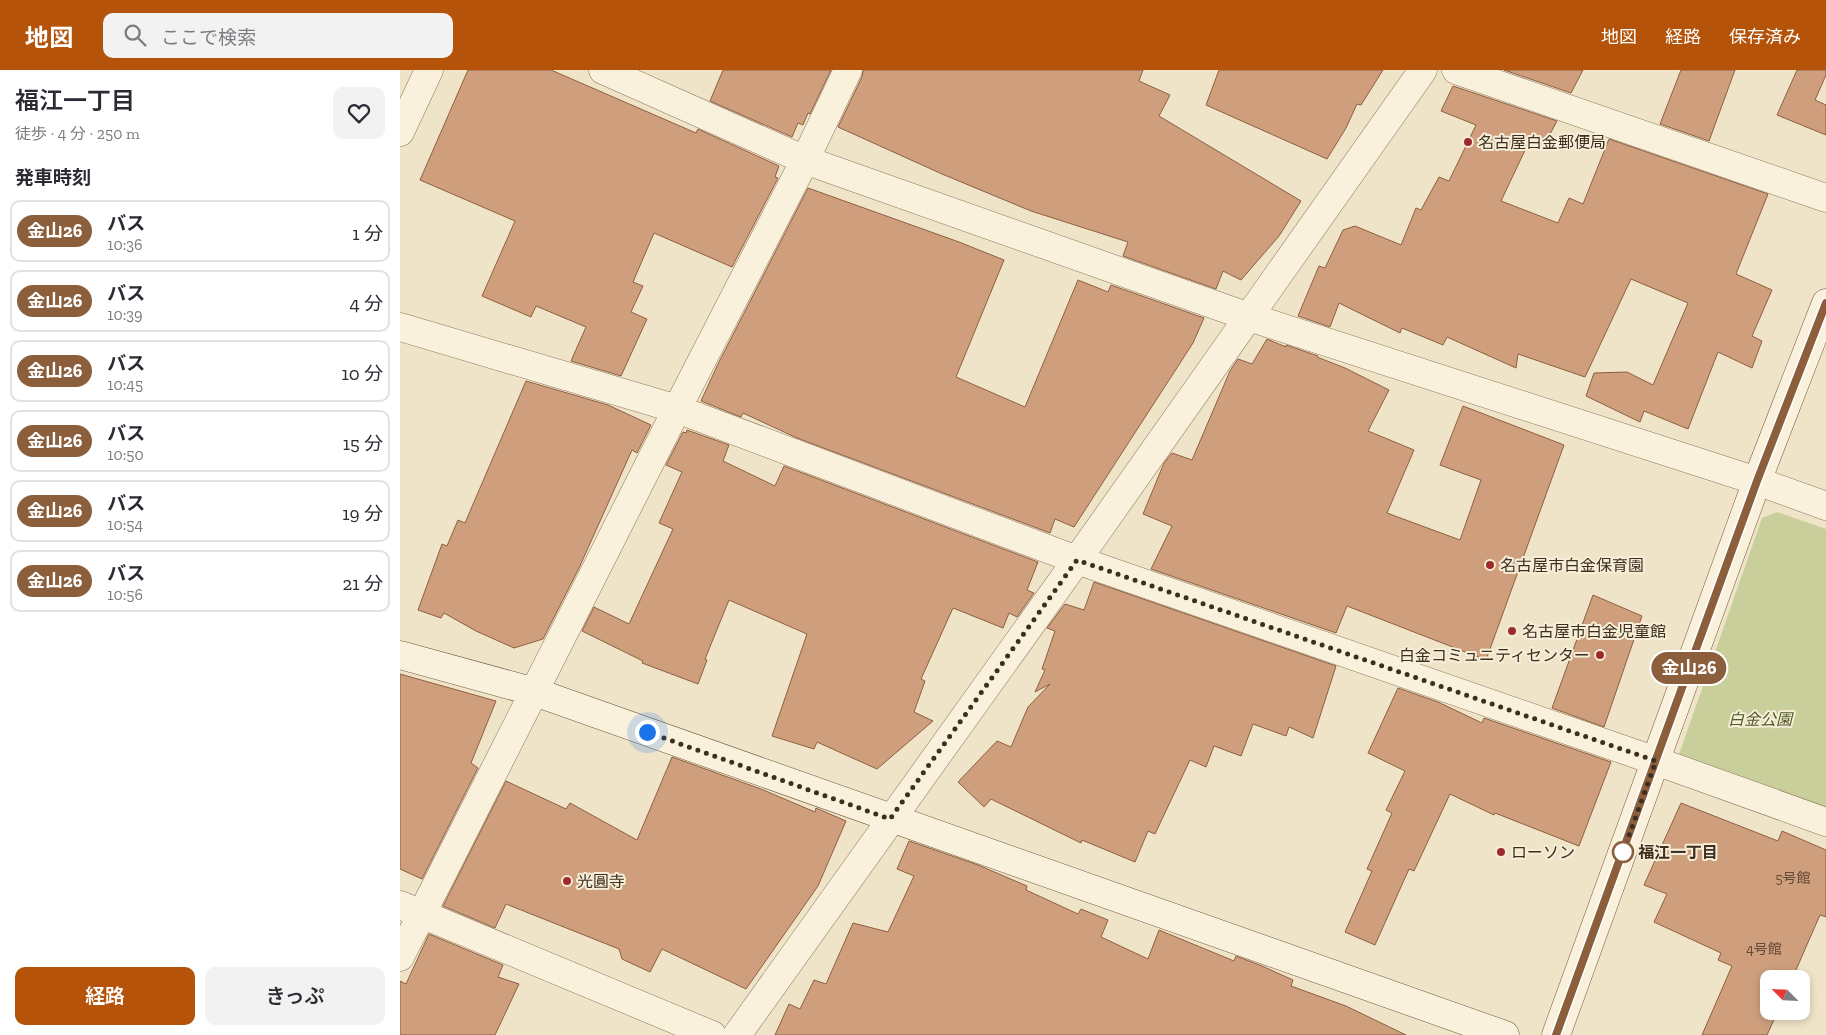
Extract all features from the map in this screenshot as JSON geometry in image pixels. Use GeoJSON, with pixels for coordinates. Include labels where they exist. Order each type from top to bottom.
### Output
{"type":"FeatureCollection","features":[{"type":"Feature","properties":{"kind":"street"},"geometry":{"type":"LineString","coordinates":[[400,132],[429,70]]}},
{"type":"Feature","properties":{"kind":"street"},"geometry":{"type":"LineString","coordinates":[[602,70],[805,160],[1249,317],[1757,481],[1826,506]]}},
{"type":"Feature","properties":{"kind":"street"},"geometry":{"type":"LineString","coordinates":[[400,957],[411,910],[535,692],[805,160],[848,70]]}},
{"type":"Feature","properties":{"kind":"street"},"geometry":{"type":"LineString","coordinates":[[737,1035],[1077,560],[1423,70]]}},
{"type":"Feature","properties":{"kind":"street"},"geometry":{"type":"LineString","coordinates":[[1456,70],[1826,198]]}},
{"type":"Feature","properties":{"kind":"street"},"geometry":{"type":"LineString","coordinates":[[1556,1035],[1757,481],[1826,303]]}},
{"type":"Feature","properties":{"kind":"street"},"geometry":{"type":"LineString","coordinates":[[400,327],[677,409],[1077,560],[1826,822]]}},
{"type":"Feature","properties":{"kind":"street"},"geometry":{"type":"LineString","coordinates":[[400,655],[535,692],[1505,1035]]}},
{"type":"Feature","properties":{"kind":"street"},"geometry":{"type":"LineString","coordinates":[[411,910],[712,1035]]}},
{"type":"Feature","properties":{"kind":"green space","name":"白金公園"},"geometry":{"type":"Polygon","coordinates":[[[1777,512],[1826,529],[1826,811],[1677,760],[1762,518],[1777,512]]]}},
{"type":"Feature","properties":{"kind":"building"},"geometry":{"type":"Polygon","coordinates":[[[468,70],[551,70],[696,133],[698,129],[779,166],[775,177],[778,178],[732,267],[654,233],[633,282],[643,286],[631,312],[647,319],[621,376],[571,361],[586,327],[536,306],[531,317],[482,296],[515,221],[420,180],[468,70]]]}},
{"type":"Feature","properties":{"kind":"building"},"geometry":{"type":"Polygon","coordinates":[[[723,70],[831,70],[810,114],[808,113],[803,125],[798,123],[792,137],[710,101],[723,70]]]}},
{"type":"Feature","properties":{"kind":"building"},"geometry":{"type":"Polygon","coordinates":[[[863,70],[1143,70],[1139,81],[1170,95],[1159,116],[1301,201],[1279,236],[1241,280],[1223,271],[1216,289],[1123,256],[1128,242],[1031,211],[942,174],[838,127],[862,77],[863,70]]]}},
{"type":"Feature","properties":{"kind":"building"},"geometry":{"type":"Polygon","coordinates":[[[1219,70],[1383,70],[1361,105],[1357,104],[1346,128],[1327,159],[1206,105],[1219,70]]]}},
{"type":"Feature","properties":{"kind":"building"},"geometry":{"type":"Polygon","coordinates":[[[1504,70],[1583,70],[1571,93],[1504,70]]]}},
{"type":"Feature","properties":{"kind":"building"},"geometry":{"type":"Polygon","coordinates":[[[1681,70],[1735,70],[1709,141],[1660,124],[1681,70]]]}},
{"type":"Feature","properties":{"kind":"building"},"geometry":{"type":"Polygon","coordinates":[[[1797,70],[1826,70],[1826,75],[1815,100],[1826,105],[1826,135],[1777,115],[1797,70]]]}},
{"type":"Feature","properties":{"kind":"building"},"geometry":{"type":"Polygon","coordinates":[[[1453,86],[1557,121],[1542,149],[1528,144],[1501,201],[1558,223],[1569,198],[1583,204],[1609,139],[1768,194],[1736,274],[1772,290],[1752,336],[1762,341],[1752,368],[1718,352],[1688,429],[1644,411],[1640,422],[1586,396],[1594,373],[1627,372],[1653,385],[1688,303],[1631,279],[1585,377],[1518,354],[1516,368],[1447,337],[1443,345],[1402,328],[1400,333],[1339,303],[1330,327],[1298,316],[1319,266],[1325,268],[1343,230],[1355,226],[1401,245],[1416,208],[1421,210],[1439,177],[1449,181],[1476,125],[1441,111],[1453,86]]]}},
{"type":"Feature","properties":{"kind":"building"},"geometry":{"type":"Polygon","coordinates":[[[808,188],[1004,260],[956,377],[1025,407],[1078,280],[1108,292],[1111,285],[1204,318],[1193,343],[1074,527],[1055,519],[1050,533],[797,438],[743,413],[741,417],[701,401],[808,188]]]}},
{"type":"Feature","properties":{"kind":"building"},"geometry":{"type":"Polygon","coordinates":[[[1267,339],[1286,347],[1286,345],[1318,356],[1389,390],[1368,431],[1414,450],[1387,513],[1460,540],[1481,480],[1440,465],[1463,406],[1564,445],[1486,660],[1347,606],[1336,633],[1151,569],[1172,526],[1143,514],[1164,463],[1172,453],[1192,460],[1230,371],[1238,359],[1252,364],[1267,339]]]}},
{"type":"Feature","properties":{"kind":"building"},"geometry":{"type":"Polygon","coordinates":[[[526,381],[608,405],[651,425],[637,453],[632,450],[579,568],[543,639],[514,648],[476,631],[444,613],[441,618],[418,610],[442,544],[447,546],[458,520],[465,523],[526,381]]]}},
{"type":"Feature","properties":{"kind":"building"},"geometry":{"type":"Polygon","coordinates":[[[687,430],[729,445],[723,461],[775,486],[784,466],[1038,562],[1027,590],[1034,593],[1017,617],[1009,613],[1003,628],[953,608],[921,679],[925,681],[914,712],[933,721],[877,769],[817,742],[814,749],[772,736],[807,634],[729,600],[705,659],[707,660],[698,684],[642,663],[643,661],[582,631],[594,607],[629,624],[673,529],[659,523],[682,472],[666,465],[683,432],[686,433],[687,430]]]}},
{"type":"Feature","properties":{"kind":"building"},"geometry":{"type":"Polygon","coordinates":[[[1094,582],[1336,666],[1313,738],[1289,727],[1286,736],[1253,724],[1241,756],[1214,746],[1206,767],[1190,760],[1155,834],[1148,831],[1135,862],[1082,840],[1081,843],[991,799],[984,807],[958,782],[997,741],[1011,747],[1028,707],[1050,684],[1035,692],[1045,670],[1042,669],[1055,631],[1047,628],[1065,604],[1084,610],[1094,582]]]}},
{"type":"Feature","properties":{"kind":"building","name":"白金コミュニティセンター"},"geometry":{"type":"Polygon","coordinates":[[[1593,595],[1642,616],[1604,727],[1552,708],[1593,595]]]}},
{"type":"Feature","properties":{"kind":"building"},"geometry":{"type":"Polygon","coordinates":[[[400,674],[496,701],[471,763],[478,768],[422,879],[400,869],[400,674]]]}},
{"type":"Feature","properties":{"kind":"building"},"geometry":{"type":"Polygon","coordinates":[[[1398,688],[1438,702],[1482,723],[1484,718],[1611,762],[1579,846],[1495,813],[1494,815],[1450,794],[1414,871],[1409,869],[1375,945],[1345,932],[1372,871],[1367,869],[1392,813],[1386,810],[1405,771],[1368,753],[1398,688]]]}},
{"type":"Feature","properties":{"kind":"building"},"geometry":{"type":"Polygon","coordinates":[[[672,757],[761,789],[815,812],[816,808],[846,821],[818,886],[746,989],[662,949],[650,972],[622,959],[619,949],[506,904],[495,928],[443,906],[506,781],[566,809],[570,803],[637,840],[672,757]]]}},
{"type":"Feature","properties":{"kind":"building"},"geometry":{"type":"Polygon","coordinates":[[[1681,803],[1778,841],[1782,831],[1826,850],[1826,917],[1820,915],[1796,970],[1760,970],[1760,1020],[1774,1020],[1767,1035],[1702,1035],[1732,966],[1718,960],[1721,953],[1654,922],[1667,894],[1644,885],[1681,803]]]}},
{"type":"Feature","properties":{"kind":"building"},"geometry":{"type":"Polygon","coordinates":[[[909,841],[978,865],[1027,886],[1026,890],[1078,914],[1081,909],[1108,920],[1101,937],[1148,959],[1159,930],[1234,961],[1236,956],[1262,966],[1293,980],[1291,986],[1346,1006],[1406,1035],[775,1035],[789,1004],[800,1009],[814,980],[826,984],[853,923],[888,932],[914,876],[897,869],[909,841]]]}},
{"type":"Feature","properties":{"kind":"building"},"geometry":{"type":"Polygon","coordinates":[[[429,934],[503,965],[498,977],[519,984],[495,1035],[400,1035],[400,981],[406,984],[429,934]]]}},
{"type":"Feature","properties":{"kind":"bus line","name":"金山26"},"geometry":{"type":"LineString","coordinates":[[1556,1035],[1757,481],[1826,303]]}},
{"type":"Feature","properties":{"kind":"place","name":"名古屋白金郵便局"},"geometry":{"type":"Point","coordinates":[1468,142]}},
{"type":"Feature","properties":{"kind":"place","name":"名古屋市白金保育園"},"geometry":{"type":"Point","coordinates":[1490,565]}},
{"type":"Feature","properties":{"kind":"place","name":"名古屋市白金児童館"},"geometry":{"type":"Point","coordinates":[1512,631]}},
{"type":"Feature","properties":{"kind":"place","name":"白金コミュニティセンター"},"geometry":{"type":"Point","coordinates":[1600,655]}},
{"type":"Feature","properties":{"kind":"place","name":"ローソン"},"geometry":{"type":"Point","coordinates":[1501,852]}},
{"type":"Feature","properties":{"kind":"place","name":"福江一丁目"},"geometry":{"type":"Point","coordinates":[1623,852]}},
{"type":"Feature","properties":{"kind":"place","name":"光圓寺"},"geometry":{"type":"Point","coordinates":[567,881]}},
{"type":"Feature","properties":{"kind":"route"},"geometry":{"type":"LineString","coordinates":[[647,732],[890,819],[1077,560],[1656,761],[1623,852]]}}]}
